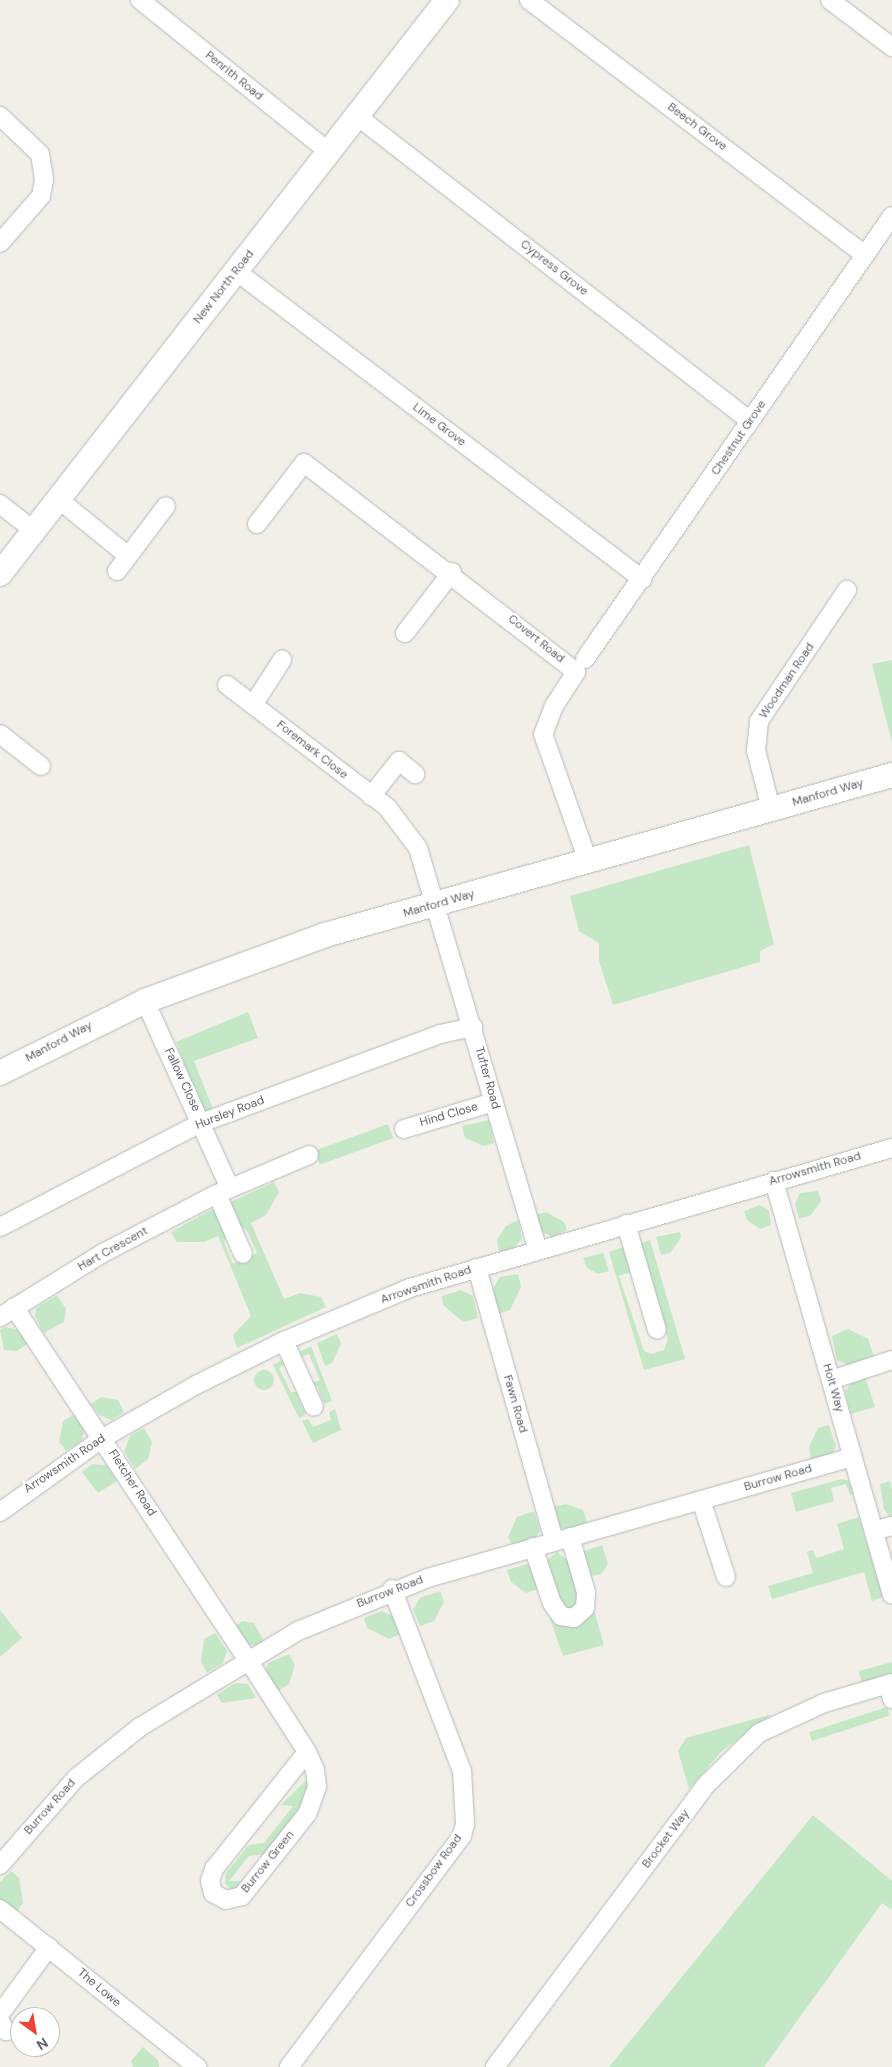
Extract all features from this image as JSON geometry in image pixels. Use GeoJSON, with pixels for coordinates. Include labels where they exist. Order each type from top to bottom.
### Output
{"type":"FeatureCollection","features":[{"type":"Feature","properties":{"kind":"street","name":"Penrith Road"},"geometry":{"type":"LineString","coordinates":[[140,0],[329,152]]}},
{"type":"Feature","properties":{"kind":"street","name":"New North Road"},"geometry":{"type":"LineString","coordinates":[[0,574],[57,498],[447,0]]}},
{"type":"Feature","properties":{"kind":"street","name":"Beech Grove"},"geometry":{"type":"LineString","coordinates":[[529,0],[866,254]]}},
{"type":"Feature","properties":{"kind":"street"},"geometry":{"type":"LineString","coordinates":[[830,0],[892,47]]}},
{"type":"Feature","properties":{"kind":"street"},"geometry":{"type":"LineString","coordinates":[[0,116],[40,154],[44,180],[41,196],[0,243]]}},
{"type":"Feature","properties":{"kind":"street","name":"Cypress Grove"},"geometry":{"type":"LineString","coordinates":[[357,116],[750,421]]}},
{"type":"Feature","properties":{"kind":"street","name":"Chestnut Grove"},"geometry":{"type":"LineString","coordinates":[[585,659],[892,216]]}},
{"type":"Feature","properties":{"kind":"street","name":"Lime Grove"},"geometry":{"type":"LineString","coordinates":[[236,270],[642,579]]}},
{"type":"Feature","properties":{"kind":"street","name":"Covert Road"},"geometry":{"type":"LineString","coordinates":[[257,524],[304,463],[452,572],[576,672],[554,706],[543,734],[588,861]]}},
{"type":"Feature","properties":{"kind":"street"},"geometry":{"type":"LineString","coordinates":[[57,498],[128,556]]}},
{"type":"Feature","properties":{"kind":"street"},"geometry":{"type":"LineString","coordinates":[[0,504],[33,530]]}},
{"type":"Feature","properties":{"kind":"street"},"geometry":{"type":"LineString","coordinates":[[117,571],[166,506]]}},
{"type":"Feature","properties":{"kind":"street"},"geometry":{"type":"LineString","coordinates":[[405,634],[452,572]]}},
{"type":"Feature","properties":{"kind":"street","name":"Woodman Road"},"geometry":{"type":"LineString","coordinates":[[771,809],[756,750],[759,721],[847,590]]}},
{"type":"Feature","properties":{"kind":"street"},"geometry":{"type":"LineString","coordinates":[[253,705],[282,660]]}},
{"type":"Feature","properties":{"kind":"street","name":"Foremark Close"},"geometry":{"type":"LineString","coordinates":[[227,685],[387,807],[418,848],[437,905]]}},
{"type":"Feature","properties":{"kind":"street"},"geometry":{"type":"LineString","coordinates":[[0,734],[41,766]]}},
{"type":"Feature","properties":{"kind":"street"},"geometry":{"type":"LineString","coordinates":[[371,796],[399,761],[415,774]]}},
{"type":"Feature","properties":{"kind":"street","name":"Manford Way"},"geometry":{"type":"LineString","coordinates":[[0,1073],[145,1001],[325,935],[437,905],[892,775]]}},
{"type":"Feature","properties":{"kind":"street","name":"Tufter Road"},"geometry":{"type":"LineString","coordinates":[[437,905],[538,1251]]}},
{"type":"Feature","properties":{"kind":"street","name":"Fallow Close"},"geometry":{"type":"LineString","coordinates":[[145,1001],[201,1123],[243,1254]]}},
{"type":"Feature","properties":{"kind":"street","name":"Hursley Road"},"geometry":{"type":"LineString","coordinates":[[0,1227],[201,1123],[440,1034],[472,1027]]}},
{"type":"Feature","properties":{"kind":"street","name":"Hind Close"},"geometry":{"type":"LineString","coordinates":[[404,1128],[494,1102]]}},
{"type":"Feature","properties":{"kind":"street","name":"Arrowsmith Road"},"geometry":{"type":"LineString","coordinates":[[0,1512],[103,1438],[284,1341],[410,1288],[892,1148]]}},
{"type":"Feature","properties":{"kind":"street"},"geometry":{"type":"LineString","coordinates":[[223,1191],[309,1155]]}},
{"type":"Feature","properties":{"kind":"street","name":"Holt Way"},"geometry":{"type":"LineString","coordinates":[[774,1181],[892,1595]]}},
{"type":"Feature","properties":{"kind":"street","name":"Hart Crescent"},"geometry":{"type":"LineString","coordinates":[[7,1312],[103,1253],[223,1191]]}},
{"type":"Feature","properties":{"kind":"street"},"geometry":{"type":"LineString","coordinates":[[626,1224],[657,1330]]}},
{"type":"Feature","properties":{"kind":"street","name":"Fawn Road"},"geometry":{"type":"LineString","coordinates":[[476,1268],[562,1539],[586,1592],[585,1608],[574,1618],[561,1616],[552,1603],[533,1547]]}},
{"type":"Feature","properties":{"kind":"street","name":"Fletcher Road"},"geometry":{"type":"LineString","coordinates":[[7,1312],[103,1438],[248,1660]]}},
{"type":"Feature","properties":{"kind":"street"},"geometry":{"type":"LineString","coordinates":[[284,1341],[314,1407]]}},
{"type":"Feature","properties":{"kind":"street"},"geometry":{"type":"LineString","coordinates":[[831,1380],[892,1360]]}},
{"type":"Feature","properties":{"kind":"street","name":"Burrow Road"},"geometry":{"type":"LineString","coordinates":[[0,1865],[76,1778],[140,1727],[248,1660],[392,1589],[852,1457]]}},
{"type":"Feature","properties":{"kind":"street"},"geometry":{"type":"LineString","coordinates":[[701,1500],[726,1577]]}},
{"type":"Feature","properties":{"kind":"street"},"geometry":{"type":"LineString","coordinates":[[874,1531],[892,1526]]}},
{"type":"Feature","properties":{"kind":"street","name":"Crossbow Road"},"geometry":{"type":"LineString","coordinates":[[289,2067],[462,1836],[465,1824],[462,1771],[392,1589]]}},
{"type":"Feature","properties":{"kind":"street","name":"Burrow Green"},"geometry":{"type":"LineString","coordinates":[[248,1660],[307,1752],[318,1787],[308,1814],[242,1896],[226,1900],[213,1892],[210,1882],[214,1869],[307,1752]]}},
{"type":"Feature","properties":{"kind":"street","name":"Brocket Way"},"geometry":{"type":"LineString","coordinates":[[495,2067],[707,1784],[759,1733],[824,1702],[891,1689]]}},
{"type":"Feature","properties":{"kind":"street","name":"The Lowe"},"geometry":{"type":"LineString","coordinates":[[0,1909],[49,1947],[186,2064]]}},
{"type":"Feature","properties":{"kind":"street"},"geometry":{"type":"LineString","coordinates":[[0,2014],[49,1947]]}},
{"type":"Feature","properties":{"kind":"green space"},"geometry":{"type":"Polygon","coordinates":[[[892,660],[892,743],[872,664],[892,660]]]}},
{"type":"Feature","properties":{"kind":"green space"},"geometry":{"type":"Polygon","coordinates":[[[749,845],[774,944],[760,951],[760,962],[613,1005],[599,961],[599,943],[579,931],[570,896],[749,845]]]}},
{"type":"Feature","properties":{"kind":"green space"},"geometry":{"type":"Polygon","coordinates":[[[248,1012],[258,1038],[194,1061],[214,1112],[202,1110],[176,1042],[248,1012]]]}},
{"type":"Feature","properties":{"kind":"green space"},"geometry":{"type":"Polygon","coordinates":[[[489,1120],[494,1143],[484,1146],[465,1138],[462,1126],[489,1120]]]}},
{"type":"Feature","properties":{"kind":"green space"},"geometry":{"type":"Polygon","coordinates":[[[388,1124],[393,1138],[320,1165],[315,1151],[388,1124]]]}},
{"type":"Feature","properties":{"kind":"green space"},"geometry":{"type":"Polygon","coordinates":[[[274,1182],[279,1192],[266,1215],[251,1223],[284,1299],[300,1293],[321,1297],[326,1307],[237,1348],[233,1335],[251,1316],[218,1236],[204,1242],[177,1242],[171,1232],[213,1209],[229,1233],[224,1242],[233,1264],[257,1253],[247,1231],[239,1226],[231,1202],[274,1182]]]}},
{"type":"Feature","properties":{"kind":"green space"},"geometry":{"type":"Polygon","coordinates":[[[818,1191],[821,1201],[811,1215],[799,1219],[795,1204],[800,1193],[818,1191]]]}},
{"type":"Feature","properties":{"kind":"green space"},"geometry":{"type":"Polygon","coordinates":[[[760,1205],[769,1211],[771,1225],[760,1229],[747,1220],[744,1211],[760,1205]]]}},
{"type":"Feature","properties":{"kind":"green space"},"geometry":{"type":"Polygon","coordinates":[[[546,1212],[564,1222],[567,1230],[553,1237],[540,1231],[536,1215],[546,1212]]]}},
{"type":"Feature","properties":{"kind":"green space"},"geometry":{"type":"Polygon","coordinates":[[[518,1220],[522,1239],[513,1249],[499,1252],[497,1240],[506,1226],[518,1220]]]}},
{"type":"Feature","properties":{"kind":"green space"},"geometry":{"type":"Polygon","coordinates":[[[680,1232],[681,1238],[670,1253],[661,1255],[656,1237],[680,1232]]]}},
{"type":"Feature","properties":{"kind":"green space"},"geometry":{"type":"Polygon","coordinates":[[[650,1240],[685,1359],[644,1370],[609,1252],[623,1247],[631,1272],[619,1276],[644,1351],[652,1354],[664,1350],[668,1339],[636,1245],[650,1240]]]}},
{"type":"Feature","properties":{"kind":"green space"},"geometry":{"type":"Polygon","coordinates":[[[603,1253],[609,1271],[598,1274],[587,1268],[583,1258],[603,1253]]]}},
{"type":"Feature","properties":{"kind":"green space"},"geometry":{"type":"Polygon","coordinates":[[[518,1274],[521,1287],[510,1310],[498,1314],[492,1291],[500,1277],[518,1274]]]}},
{"type":"Feature","properties":{"kind":"green space"},"geometry":{"type":"Polygon","coordinates":[[[461,1290],[473,1296],[478,1318],[463,1322],[443,1305],[442,1296],[461,1290]]]}},
{"type":"Feature","properties":{"kind":"green space"},"geometry":{"type":"Polygon","coordinates":[[[57,1295],[66,1309],[64,1322],[44,1333],[35,1317],[36,1308],[57,1295]]]}},
{"type":"Feature","properties":{"kind":"green space"},"geometry":{"type":"Polygon","coordinates":[[[5,1327],[20,1330],[29,1343],[17,1351],[4,1350],[0,1330],[5,1327]]]}},
{"type":"Feature","properties":{"kind":"green space"},"geometry":{"type":"Polygon","coordinates":[[[848,1329],[868,1339],[874,1357],[849,1365],[837,1360],[832,1336],[848,1329]]]}},
{"type":"Feature","properties":{"kind":"green space"},"geometry":{"type":"Polygon","coordinates":[[[337,1334],[341,1344],[332,1363],[325,1366],[317,1343],[337,1334]]]}},
{"type":"Feature","properties":{"kind":"green space"},"geometry":{"type":"Polygon","coordinates":[[[311,1346],[332,1401],[324,1404],[317,1386],[310,1384],[320,1380],[309,1354],[300,1357],[298,1353],[311,1346]]]}},
{"type":"Feature","properties":{"kind":"green space"},"geometry":{"type":"Polygon","coordinates":[[[284,1359],[286,1363],[279,1368],[291,1392],[302,1392],[297,1396],[306,1414],[299,1418],[273,1365],[284,1359]]]}},
{"type":"Feature","properties":{"kind":"green space"},"geometry":{"type":"Polygon","coordinates":[[[264,1370],[271,1373],[274,1380],[271,1387],[264,1390],[257,1387],[254,1380],[257,1373],[264,1370]]]}},
{"type":"Feature","properties":{"kind":"green space"},"geometry":{"type":"Polygon","coordinates":[[[866,1379],[875,1407],[851,1414],[845,1392],[851,1383],[866,1379]]]}},
{"type":"Feature","properties":{"kind":"green space"},"geometry":{"type":"Polygon","coordinates":[[[101,1397],[118,1400],[124,1412],[112,1420],[99,1415],[91,1404],[101,1397]]]}},
{"type":"Feature","properties":{"kind":"green space"},"geometry":{"type":"Polygon","coordinates":[[[335,1409],[341,1430],[313,1443],[302,1421],[308,1419],[313,1427],[331,1420],[329,1412],[335,1409]]]}},
{"type":"Feature","properties":{"kind":"green space"},"geometry":{"type":"Polygon","coordinates":[[[75,1414],[85,1428],[81,1442],[66,1451],[59,1442],[63,1421],[75,1414]]]}},
{"type":"Feature","properties":{"kind":"green space"},"geometry":{"type":"Polygon","coordinates":[[[829,1425],[836,1447],[830,1457],[811,1462],[809,1447],[818,1428],[829,1425]]]}},
{"type":"Feature","properties":{"kind":"green space"},"geometry":{"type":"Polygon","coordinates":[[[144,1428],[152,1442],[148,1459],[135,1469],[124,1452],[130,1436],[144,1428]]]}},
{"type":"Feature","properties":{"kind":"green space"},"geometry":{"type":"Polygon","coordinates":[[[92,1464],[106,1465],[117,1481],[98,1493],[82,1472],[92,1464]]]}},
{"type":"Feature","properties":{"kind":"green space"},"geometry":{"type":"Polygon","coordinates":[[[842,1479],[852,1482],[855,1494],[850,1495],[846,1484],[831,1488],[834,1501],[796,1512],[791,1493],[842,1479]]]}},
{"type":"Feature","properties":{"kind":"green space"},"geometry":{"type":"Polygon","coordinates":[[[890,1481],[892,1490],[892,1520],[884,1509],[880,1484],[890,1481]]]}},
{"type":"Feature","properties":{"kind":"green space"},"geometry":{"type":"Polygon","coordinates":[[[566,1504],[583,1510],[588,1524],[568,1530],[557,1526],[552,1507],[566,1504]]]}},
{"type":"Feature","properties":{"kind":"green space"},"geometry":{"type":"Polygon","coordinates":[[[534,1511],[540,1531],[533,1541],[513,1547],[508,1537],[517,1517],[534,1511]]]}},
{"type":"Feature","properties":{"kind":"green space"},"geometry":{"type":"Polygon","coordinates":[[[859,1517],[883,1597],[872,1601],[864,1572],[772,1599],[768,1586],[813,1573],[807,1552],[813,1550],[816,1558],[844,1549],[837,1524],[859,1517]]]}},
{"type":"Feature","properties":{"kind":"green space"},"geometry":{"type":"Polygon","coordinates":[[[602,1545],[608,1564],[601,1574],[586,1577],[582,1552],[602,1545]]]}},
{"type":"Feature","properties":{"kind":"green space"},"geometry":{"type":"Polygon","coordinates":[[[557,1552],[568,1561],[578,1592],[578,1603],[572,1609],[562,1610],[546,1567],[547,1560],[557,1552]]]}},
{"type":"Feature","properties":{"kind":"green space"},"geometry":{"type":"Polygon","coordinates":[[[527,1564],[534,1572],[538,1589],[526,1593],[511,1582],[507,1570],[527,1564]]]}},
{"type":"Feature","properties":{"kind":"green space"},"geometry":{"type":"Polygon","coordinates":[[[440,1591],[444,1602],[434,1621],[420,1626],[413,1610],[420,1598],[440,1591]]]}},
{"type":"Feature","properties":{"kind":"green space"},"geometry":{"type":"Polygon","coordinates":[[[0,1610],[22,1638],[0,1657],[0,1610]]]}},
{"type":"Feature","properties":{"kind":"green space"},"geometry":{"type":"Polygon","coordinates":[[[594,1610],[604,1645],[563,1656],[550,1619],[568,1625],[594,1610]]]}},
{"type":"Feature","properties":{"kind":"green space"},"geometry":{"type":"Polygon","coordinates":[[[382,1611],[394,1617],[400,1634],[389,1639],[367,1628],[364,1618],[382,1611]]]}},
{"type":"Feature","properties":{"kind":"green space"},"geometry":{"type":"Polygon","coordinates":[[[243,1621],[254,1623],[264,1641],[257,1646],[243,1643],[233,1627],[243,1621]]]}},
{"type":"Feature","properties":{"kind":"green space"},"geometry":{"type":"Polygon","coordinates":[[[215,1633],[227,1651],[223,1663],[207,1673],[201,1662],[204,1639],[215,1633]]]}},
{"type":"Feature","properties":{"kind":"green space"},"geometry":{"type":"Polygon","coordinates":[[[289,1654],[295,1665],[289,1684],[275,1693],[265,1676],[268,1663],[289,1654]]]}},
{"type":"Feature","properties":{"kind":"green space"},"geometry":{"type":"Polygon","coordinates":[[[892,1662],[892,1678],[862,1685],[859,1671],[892,1662]]]}},
{"type":"Feature","properties":{"kind":"green space"},"geometry":{"type":"Polygon","coordinates":[[[235,1683],[248,1684],[256,1698],[222,1703],[217,1695],[235,1683]]]}},
{"type":"Feature","properties":{"kind":"green space"},"geometry":{"type":"Polygon","coordinates":[[[887,1707],[890,1716],[812,1741],[809,1732],[887,1707]]]}},
{"type":"Feature","properties":{"kind":"green space"},"geometry":{"type":"Polygon","coordinates":[[[772,1714],[722,1751],[689,1789],[678,1751],[686,1738],[772,1714]]]}},
{"type":"Feature","properties":{"kind":"green space"},"geometry":{"type":"Polygon","coordinates":[[[307,1779],[307,1801],[266,1854],[249,1856],[229,1881],[244,1881],[233,1892],[225,1883],[226,1873],[249,1845],[264,1843],[293,1806],[281,1805],[307,1779]]]}},
{"type":"Feature","properties":{"kind":"green space"},"geometry":{"type":"Polygon","coordinates":[[[813,1815],[892,1881],[892,1910],[882,1903],[764,2067],[609,2067],[813,1815]]]}},
{"type":"Feature","properties":{"kind":"green space"},"geometry":{"type":"Polygon","coordinates":[[[11,1871],[19,1878],[23,1903],[13,1916],[0,1904],[0,1882],[11,1871]]]}},
{"type":"Feature","properties":{"kind":"green space"},"geometry":{"type":"Polygon","coordinates":[[[143,2047],[158,2060],[159,2067],[133,2067],[131,2061],[143,2047]]]}}]}
